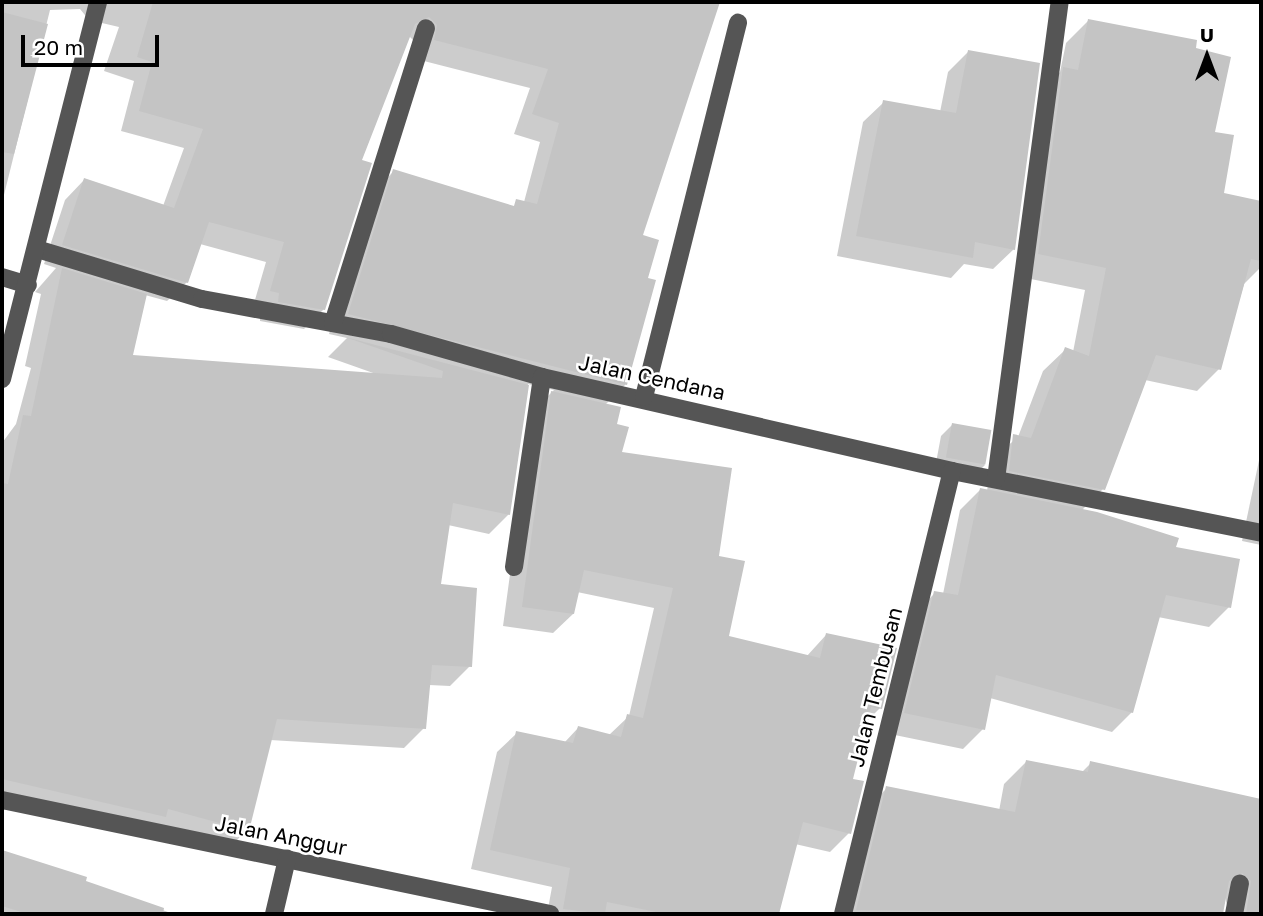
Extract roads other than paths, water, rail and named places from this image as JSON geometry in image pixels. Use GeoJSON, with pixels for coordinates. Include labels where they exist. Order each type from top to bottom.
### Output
{"type":"FeatureCollection","features":[{"type":"Feature","properties":{"kind":"street"},"geometry":{"type":"LineString","coordinates":[[2,379],[98,2]]}},
{"type":"Feature","properties":{"kind":"street"},"geometry":{"type":"LineString","coordinates":[[996,479],[1060,2]]}},
{"type":"Feature","properties":{"kind":"street"},"geometry":{"type":"LineString","coordinates":[[644,397],[738,23]]}},
{"type":"Feature","properties":{"kind":"street"},"geometry":{"type":"LineString","coordinates":[[333,323],[426,28]]}},
{"type":"Feature","properties":{"kind":"street","name":"Jalan Cendana"},"geometry":{"type":"LineString","coordinates":[[37,249],[202,299],[333,323],[541,377],[644,397],[952,471],[1261,533]]}},
{"type":"Feature","properties":{"kind":"street"},"geometry":{"type":"LineString","coordinates":[[2,277],[28,285]]}},
{"type":"Feature","properties":{"kind":"street"},"geometry":{"type":"LineString","coordinates":[[514,567],[541,377]]}},
{"type":"Feature","properties":{"kind":"street","name":"Jalan Tembusan"},"geometry":{"type":"LineString","coordinates":[[843,914],[952,471]]}},
{"type":"Feature","properties":{"kind":"street","name":"Jalan Anggur"},"geometry":{"type":"LineString","coordinates":[[2,800],[520,911],[550,914]]}},
{"type":"Feature","properties":{"kind":"street"},"geometry":{"type":"LineString","coordinates":[[274,914],[287,859]]}},
{"type":"Feature","properties":{"kind":"street"},"geometry":{"type":"LineString","coordinates":[[1234,914],[1240,884]]}}]}
